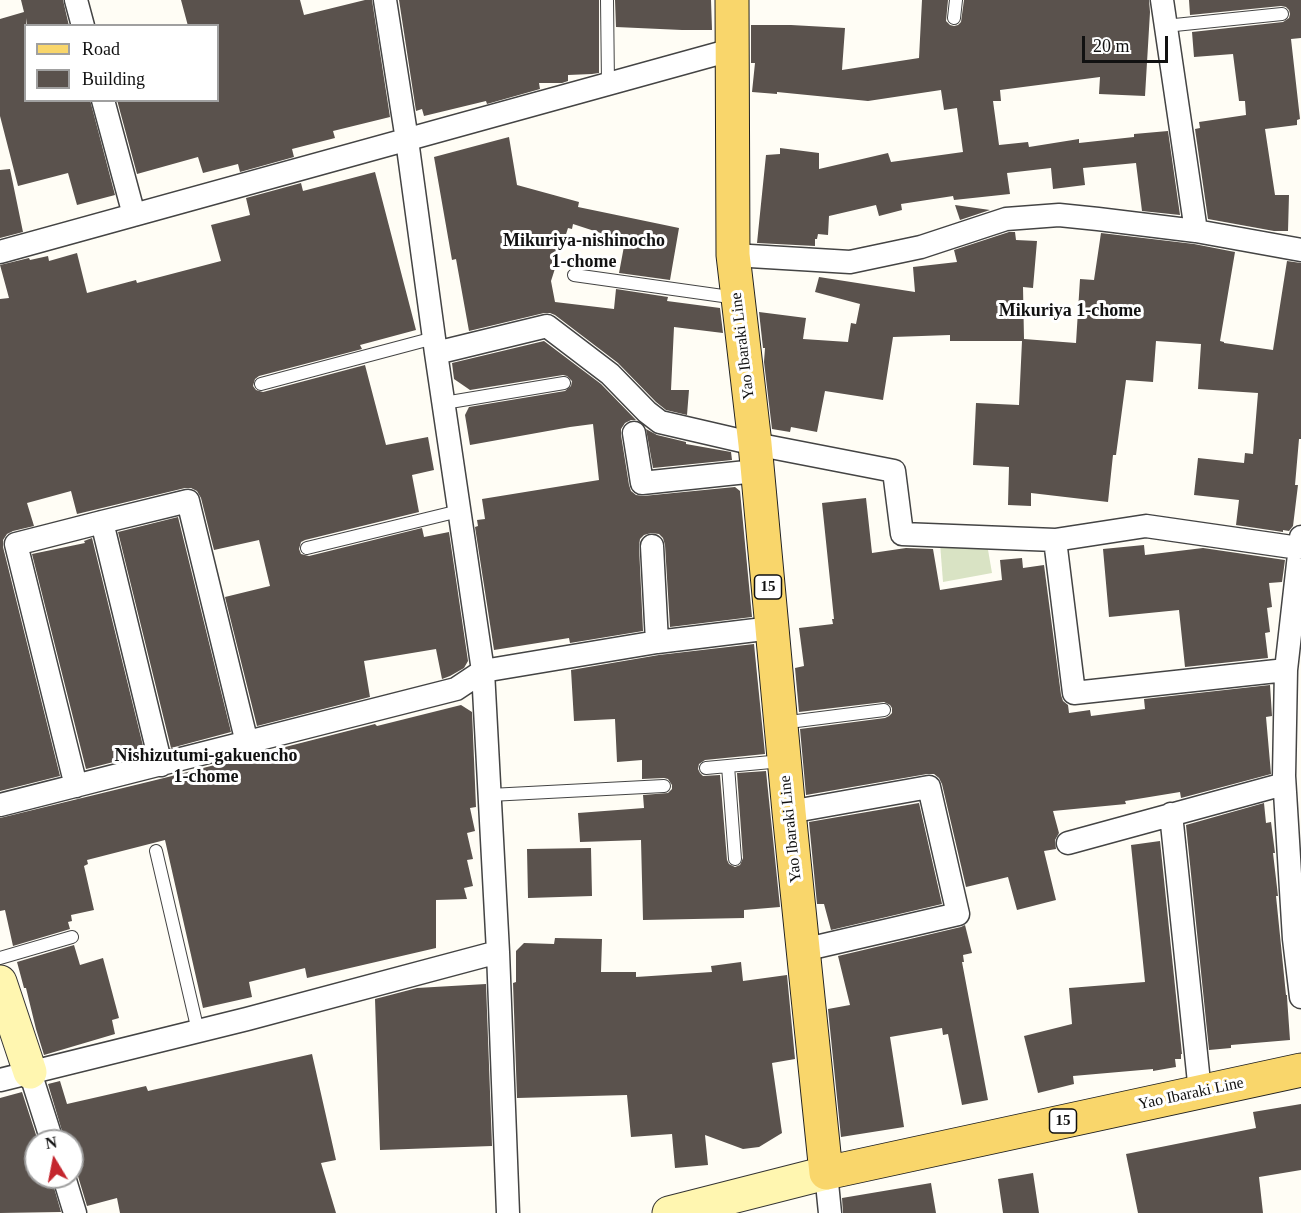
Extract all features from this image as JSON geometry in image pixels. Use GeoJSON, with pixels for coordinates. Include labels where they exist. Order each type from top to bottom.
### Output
{"type":"FeatureCollection","features":[{"type":"Feature","properties":{"kind":"main road","name":"Yao Ibaraki Line"},"geometry":{"type":"LineString","coordinates":[[732,0],[733,255],[826,1173],[1301,1070]]}},
{"type":"Feature","properties":{"kind":"main road"},"geometry":{"type":"LineString","coordinates":[[0,982],[15,1076]]}},
{"type":"Feature","properties":{"kind":"main road"},"geometry":{"type":"LineString","coordinates":[[669,1213],[826,1173]]}},
{"type":"Feature","properties":{"kind":"street"},"geometry":{"type":"LineString","coordinates":[[76,0],[82,24]]}},
{"type":"Feature","properties":{"kind":"street"},"geometry":{"type":"LineString","coordinates":[[385,0],[483,671],[498,952],[508,1213]]}},
{"type":"Feature","properties":{"kind":"street"},"geometry":{"type":"LineString","coordinates":[[1161,0],[1196,231]]}},
{"type":"Feature","properties":{"kind":"street"},"geometry":{"type":"LineString","coordinates":[[0,252],[731,50]]}},
{"type":"Feature","properties":{"kind":"street"},"geometry":{"type":"LineString","coordinates":[[104,102],[134,215]]}},
{"type":"Feature","properties":{"kind":"street"},"geometry":{"type":"LineString","coordinates":[[733,255],[850,262],[921,247],[1006,219],[1059,215],[1196,231],[1301,250]]}},
{"type":"Feature","properties":{"kind":"street"},"geometry":{"type":"LineString","coordinates":[[435,345],[547,326],[610,374],[660,422],[755,457],[894,471],[902,534],[1055,540],[1146,526],[1300,542],[1299,573],[1286,670],[1294,939],[1301,997]]}},
{"type":"Feature","properties":{"kind":"street"},"geometry":{"type":"LineString","coordinates":[[634,433],[642,483],[755,457]]}},
{"type":"Feature","properties":{"kind":"street"},"geometry":{"type":"LineString","coordinates":[[76,786],[16,544],[102,522],[188,501],[247,743]]}},
{"type":"Feature","properties":{"kind":"street"},"geometry":{"type":"LineString","coordinates":[[102,522],[160,765]]}},
{"type":"Feature","properties":{"kind":"street"},"geometry":{"type":"LineString","coordinates":[[1055,540],[1074,693],[1286,670]]}},
{"type":"Feature","properties":{"kind":"street"},"geometry":{"type":"LineString","coordinates":[[652,546],[657,642]]}},
{"type":"Feature","properties":{"kind":"street"},"geometry":{"type":"LineString","coordinates":[[0,805],[456,689],[483,671],[657,642],[772,628]]}},
{"type":"Feature","properties":{"kind":"street"},"geometry":{"type":"LineString","coordinates":[[1068,843],[1290,779]]}},
{"type":"Feature","properties":{"kind":"street"},"geometry":{"type":"LineString","coordinates":[[789,812],[929,787],[958,914],[803,950]]}},
{"type":"Feature","properties":{"kind":"street"},"geometry":{"type":"LineString","coordinates":[[1171,814],[1200,1092]]}},
{"type":"Feature","properties":{"kind":"street"},"geometry":{"type":"LineString","coordinates":[[45,1129],[15,1076],[198,1031],[498,952]]}},
{"type":"Feature","properties":{"kind":"street"},"geometry":{"type":"LineString","coordinates":[[826,1173],[830,1213]]}},
{"type":"Feature","properties":{"kind":"street"},"geometry":{"type":"LineString","coordinates":[[68,1189],[75,1213]]}},
{"type":"Feature","properties":{"kind":"lane"},"geometry":{"type":"LineString","coordinates":[[607,0],[608,83]]}},
{"type":"Feature","properties":{"kind":"lane"},"geometry":{"type":"LineString","coordinates":[[954,18],[956,0]]}},
{"type":"Feature","properties":{"kind":"lane"},"geometry":{"type":"LineString","coordinates":[[1165,26],[1282,14]]}},
{"type":"Feature","properties":{"kind":"lane"},"geometry":{"type":"LineString","coordinates":[[574,275],[738,298]]}},
{"type":"Feature","properties":{"kind":"lane"},"geometry":{"type":"LineString","coordinates":[[261,384],[435,345]]}},
{"type":"Feature","properties":{"kind":"lane"},"geometry":{"type":"LineString","coordinates":[[444,403],[564,382]]}},
{"type":"Feature","properties":{"kind":"lane"},"geometry":{"type":"LineString","coordinates":[[307,548],[459,511]]}},
{"type":"Feature","properties":{"kind":"lane"},"geometry":{"type":"LineString","coordinates":[[780,723],[884,710]]}},
{"type":"Feature","properties":{"kind":"lane"},"geometry":{"type":"LineString","coordinates":[[706,768],[784,761]]}},
{"type":"Feature","properties":{"kind":"lane"},"geometry":{"type":"LineString","coordinates":[[728,766],[735,859]]}},
{"type":"Feature","properties":{"kind":"lane"},"geometry":{"type":"LineString","coordinates":[[490,795],[664,786]]}},
{"type":"Feature","properties":{"kind":"lane"},"geometry":{"type":"LineString","coordinates":[[156,851],[198,1031]]}},
{"type":"Feature","properties":{"kind":"lane"},"geometry":{"type":"LineString","coordinates":[[0,958],[72,937]]}},
{"type":"Feature","properties":{"kind":"green space"},"geometry":{"type":"Polygon","coordinates":[[[940,543],[987,544],[992,573],[943,582],[940,543]]]}},
{"type":"Feature","properties":{"kind":"building"},"geometry":{"type":"Polygon","coordinates":[[[21,0],[63,0],[69,24],[27,24],[26,18],[26,24],[24,24],[24,102],[91,102],[115,195],[77,205],[68,173],[18,186],[0,116],[0,19],[24,12],[21,0]]]}},
{"type":"Feature","properties":{"kind":"building"},"geometry":{"type":"Polygon","coordinates":[[[181,0],[300,0],[304,15],[372,0],[390,117],[333,131],[335,138],[292,149],[294,157],[240,172],[238,164],[203,173],[198,157],[137,174],[118,102],[219,102],[219,24],[187,24],[181,0]]]}},
{"type":"Feature","properties":{"kind":"building"},"geometry":{"type":"Polygon","coordinates":[[[399,0],[599,0],[599,73],[568,75],[568,81],[562,83],[539,83],[540,89],[487,104],[486,101],[424,116],[422,109],[416,111],[399,0]]]}},
{"type":"Feature","properties":{"kind":"building"},"geometry":{"type":"Polygon","coordinates":[[[615,0],[711,0],[712,30],[616,27],[615,0]]]}},
{"type":"Feature","properties":{"kind":"building"},"geometry":{"type":"Polygon","coordinates":[[[922,0],[948,0],[946,21],[954,26],[961,22],[964,0],[1149,0],[1145,96],[1099,94],[1100,77],[1000,90],[1001,101],[993,101],[999,145],[1028,142],[1029,147],[1079,139],[1079,143],[1168,131],[1180,215],[1142,211],[1136,163],[1083,168],[1085,185],[1053,189],[1051,168],[1007,173],[1010,194],[954,200],[953,196],[901,204],[902,210],[879,216],[876,205],[829,216],[828,235],[818,234],[815,246],[757,243],[766,155],[780,154],[780,148],[819,153],[819,169],[888,153],[891,162],[963,152],[957,108],[944,110],[941,90],[868,101],[777,92],[777,94],[752,92],[755,63],[751,63],[751,25],[845,28],[842,70],[919,58],[922,0]]]}},
{"type":"Feature","properties":{"kind":"building"},"geometry":{"type":"Polygon","coordinates":[[[1189,0],[1301,0],[1301,38],[1291,39],[1300,119],[1297,120],[1297,125],[1265,129],[1275,195],[1289,195],[1288,231],[1274,231],[1208,219],[1195,129],[1200,128],[1199,122],[1246,115],[1245,101],[1239,101],[1233,54],[1194,57],[1192,32],[1283,22],[1289,18],[1289,10],[1281,6],[1190,15],[1189,0]]]}},
{"type":"Feature","properties":{"kind":"building"},"geometry":{"type":"Polygon","coordinates":[[[509,137],[517,185],[579,202],[578,207],[679,228],[670,280],[619,273],[625,241],[573,224],[572,229],[568,228],[551,281],[555,302],[614,309],[616,289],[668,297],[667,301],[720,308],[723,333],[674,327],[671,390],[689,390],[687,415],[666,410],[618,363],[550,313],[469,331],[456,259],[452,260],[434,157],[509,137]]]}},
{"type":"Feature","properties":{"kind":"building"},"geometry":{"type":"Polygon","coordinates":[[[10,169],[23,232],[0,238],[0,170],[10,169]]]}},
{"type":"Feature","properties":{"kind":"building"},"geometry":{"type":"Polygon","coordinates":[[[375,172],[416,330],[360,345],[362,349],[259,376],[255,379],[253,386],[256,390],[263,392],[365,365],[386,445],[428,437],[434,470],[412,475],[419,512],[305,540],[301,542],[299,549],[301,554],[309,556],[422,528],[424,537],[449,532],[468,661],[464,668],[442,679],[436,649],[364,661],[370,697],[257,726],[225,597],[270,586],[259,540],[214,550],[201,498],[197,491],[191,488],[77,514],[71,491],[27,503],[34,526],[13,531],[3,540],[60,776],[0,791],[0,299],[9,298],[0,265],[48,256],[49,261],[77,253],[87,293],[136,280],[137,283],[221,261],[211,225],[250,215],[246,198],[301,183],[303,191],[375,172]]]}},
{"type":"Feature","properties":{"kind":"building"},"geometry":{"type":"Polygon","coordinates":[[[955,205],[990,210],[960,220],[955,205]]]}},
{"type":"Feature","properties":{"kind":"building"},"geometry":{"type":"Polygon","coordinates":[[[1015,232],[1016,240],[1037,241],[1033,288],[1023,287],[1024,339],[1076,343],[1080,279],[1094,280],[1101,233],[1194,244],[1235,252],[1220,341],[1224,343],[1273,350],[1287,261],[1301,263],[1301,439],[1299,439],[1295,485],[1298,485],[1293,526],[1289,531],[1236,525],[1239,500],[1194,495],[1198,458],[1244,463],[1245,453],[1253,454],[1258,393],[1198,389],[1201,344],[1156,341],[1153,382],[1126,380],[1116,455],[1113,455],[1108,502],[1031,493],[1031,506],[1008,505],[1009,467],[973,465],[976,403],[1019,405],[1022,341],[950,341],[950,335],[893,337],[883,400],[825,391],[817,432],[791,427],[790,432],[772,429],[764,362],[765,348],[763,348],[759,312],[806,318],[803,339],[848,342],[851,323],[856,324],[860,304],[815,292],[819,277],[915,292],[913,267],[957,262],[954,250],[1015,232]]]}},
{"type":"Feature","properties":{"kind":"building"},"geometry":{"type":"Polygon","coordinates":[[[544,341],[601,384],[636,420],[625,423],[621,429],[621,435],[629,485],[631,491],[636,495],[735,487],[740,491],[752,617],[670,627],[665,545],[659,534],[651,533],[640,539],[639,546],[643,631],[570,643],[569,638],[494,650],[475,527],[478,526],[477,520],[485,519],[482,499],[599,480],[593,424],[470,445],[465,415],[469,407],[565,391],[571,386],[572,381],[563,375],[470,390],[454,379],[452,363],[544,341]]]}},
{"type":"Feature","properties":{"kind":"building"},"geometry":{"type":"Polygon","coordinates":[[[646,429],[657,435],[686,442],[686,444],[731,452],[732,460],[653,468],[646,429]]]}},
{"type":"Feature","properties":{"kind":"building"},"geometry":{"type":"Polygon","coordinates":[[[866,498],[872,553],[906,548],[933,549],[940,590],[1002,580],[1000,560],[1022,558],[1023,568],[1044,565],[1061,695],[1063,701],[1068,705],[1069,713],[1090,710],[1091,716],[1145,709],[1144,699],[1270,685],[1272,716],[1266,717],[1271,774],[1181,798],[1180,792],[1125,801],[1126,804],[1053,811],[1059,833],[1055,840],[1056,849],[1044,851],[1056,900],[1017,910],[1008,877],[966,887],[942,784],[934,774],[806,795],[800,729],[885,718],[892,713],[890,705],[884,702],[799,712],[795,668],[804,666],[799,628],[833,624],[832,619],[834,619],[822,503],[866,498]]]}},
{"type":"Feature","properties":{"kind":"building"},"geometry":{"type":"Polygon","coordinates":[[[178,517],[231,732],[171,748],[118,532],[178,517]]]}},
{"type":"Feature","properties":{"kind":"building"},"geometry":{"type":"Polygon","coordinates":[[[92,538],[145,754],[86,769],[32,554],[85,543],[84,541],[92,538]]]}},
{"type":"Feature","properties":{"kind":"building"},"geometry":{"type":"Polygon","coordinates":[[[1144,545],[1145,555],[1203,548],[1285,560],[1282,582],[1269,583],[1272,607],[1267,608],[1270,632],[1265,633],[1268,658],[1185,667],[1179,610],[1109,617],[1103,549],[1144,545]]]}},
{"type":"Feature","properties":{"kind":"building"},"geometry":{"type":"Polygon","coordinates":[[[754,644],[765,754],[705,760],[699,764],[698,769],[703,776],[720,775],[727,860],[735,867],[740,865],[743,858],[737,773],[766,771],[780,907],[744,910],[744,918],[643,920],[641,840],[580,842],[578,813],[644,808],[643,795],[668,793],[672,785],[668,779],[664,778],[642,779],[642,760],[617,762],[615,719],[574,721],[571,670],[659,655],[754,644]]]}},
{"type":"Feature","properties":{"kind":"building"},"geometry":{"type":"Polygon","coordinates":[[[461,705],[472,712],[476,807],[470,808],[475,831],[467,833],[473,859],[467,860],[473,886],[464,888],[467,899],[436,900],[436,948],[307,978],[305,968],[249,982],[252,997],[203,1008],[165,840],[87,860],[88,864],[84,866],[94,910],[71,915],[72,921],[68,922],[70,929],[13,946],[5,910],[0,911],[0,818],[375,724],[377,726],[461,705]]]}},
{"type":"Feature","properties":{"kind":"building"},"geometry":{"type":"Polygon","coordinates":[[[919,803],[942,904],[831,930],[824,904],[817,904],[809,822],[919,803]]]}},
{"type":"Feature","properties":{"kind":"building"},"geometry":{"type":"Polygon","coordinates":[[[1264,803],[1266,823],[1271,822],[1275,853],[1273,853],[1278,896],[1276,896],[1290,1040],[1231,1045],[1231,1048],[1209,1050],[1186,825],[1264,803]]]}},
{"type":"Feature","properties":{"kind":"building"},"geometry":{"type":"Polygon","coordinates":[[[1160,841],[1181,1059],[1175,1059],[1176,1067],[1153,1071],[1153,1069],[1073,1076],[1074,1084],[1038,1093],[1024,1036],[1072,1024],[1069,988],[1145,982],[1131,845],[1160,841]]]}},
{"type":"Feature","properties":{"kind":"building"},"geometry":{"type":"Polygon","coordinates":[[[591,848],[592,896],[528,898],[527,849],[591,848]]]}},
{"type":"Feature","properties":{"kind":"building"},"geometry":{"type":"Polygon","coordinates":[[[965,925],[972,953],[963,955],[964,962],[962,962],[988,1100],[962,1105],[948,1034],[943,1035],[942,1028],[890,1037],[904,1127],[841,1137],[828,1009],[850,1005],[838,956],[965,925]]]}},
{"type":"Feature","properties":{"kind":"building"},"geometry":{"type":"Polygon","coordinates":[[[555,938],[602,939],[601,972],[636,972],[636,977],[712,972],[711,966],[741,962],[743,981],[787,975],[795,1059],[772,1063],[782,1133],[759,1147],[743,1149],[705,1135],[708,1165],[675,1168],[672,1134],[631,1137],[627,1095],[517,1098],[513,983],[516,982],[516,951],[524,943],[554,944],[555,938]]]}},
{"type":"Feature","properties":{"kind":"building"},"geometry":{"type":"Polygon","coordinates":[[[74,945],[80,965],[103,958],[119,1018],[112,1020],[115,1034],[44,1055],[17,962],[74,945]]]}},
{"type":"Feature","properties":{"kind":"building"},"geometry":{"type":"Polygon","coordinates":[[[486,984],[492,1146],[380,1150],[375,999],[417,988],[486,984]]]}},
{"type":"Feature","properties":{"kind":"building"},"geometry":{"type":"Polygon","coordinates":[[[312,1054],[336,1160],[321,1163],[336,1213],[120,1213],[117,1198],[87,1206],[82,1189],[84,1189],[84,1129],[61,1129],[48,1084],[60,1081],[67,1104],[146,1086],[148,1091],[312,1054]]]}},
{"type":"Feature","properties":{"kind":"building"},"geometry":{"type":"Polygon","coordinates":[[[22,1092],[34,1129],[24,1129],[24,1189],[54,1189],[61,1212],[0,1213],[0,1098],[22,1092]]]}},
{"type":"Feature","properties":{"kind":"building"},"geometry":{"type":"Polygon","coordinates":[[[1301,1104],[1301,1170],[1259,1177],[1263,1213],[1138,1213],[1126,1154],[1256,1128],[1253,1112],[1301,1104]]]}},
{"type":"Feature","properties":{"kind":"building"},"geometry":{"type":"Polygon","coordinates":[[[1033,1173],[1039,1213],[1003,1213],[998,1179],[1033,1173]]]}},
{"type":"Feature","properties":{"kind":"building"},"geometry":{"type":"Polygon","coordinates":[[[931,1183],[936,1213],[843,1213],[842,1198],[931,1183]]]}},
{"type":"Feature","properties":{"kind":"district","name":"Mikuriya-nishinocho 1-chome"},"geometry":{"type":"Point","coordinates":[584,251]}},
{"type":"Feature","properties":{"kind":"district","name":"Mikuriya 1-chome"},"geometry":{"type":"Point","coordinates":[1070,311]}},
{"type":"Feature","properties":{"kind":"district","name":"Nishizutumi-gakuencho 1-chome"},"geometry":{"type":"Point","coordinates":[206,766]}}]}
